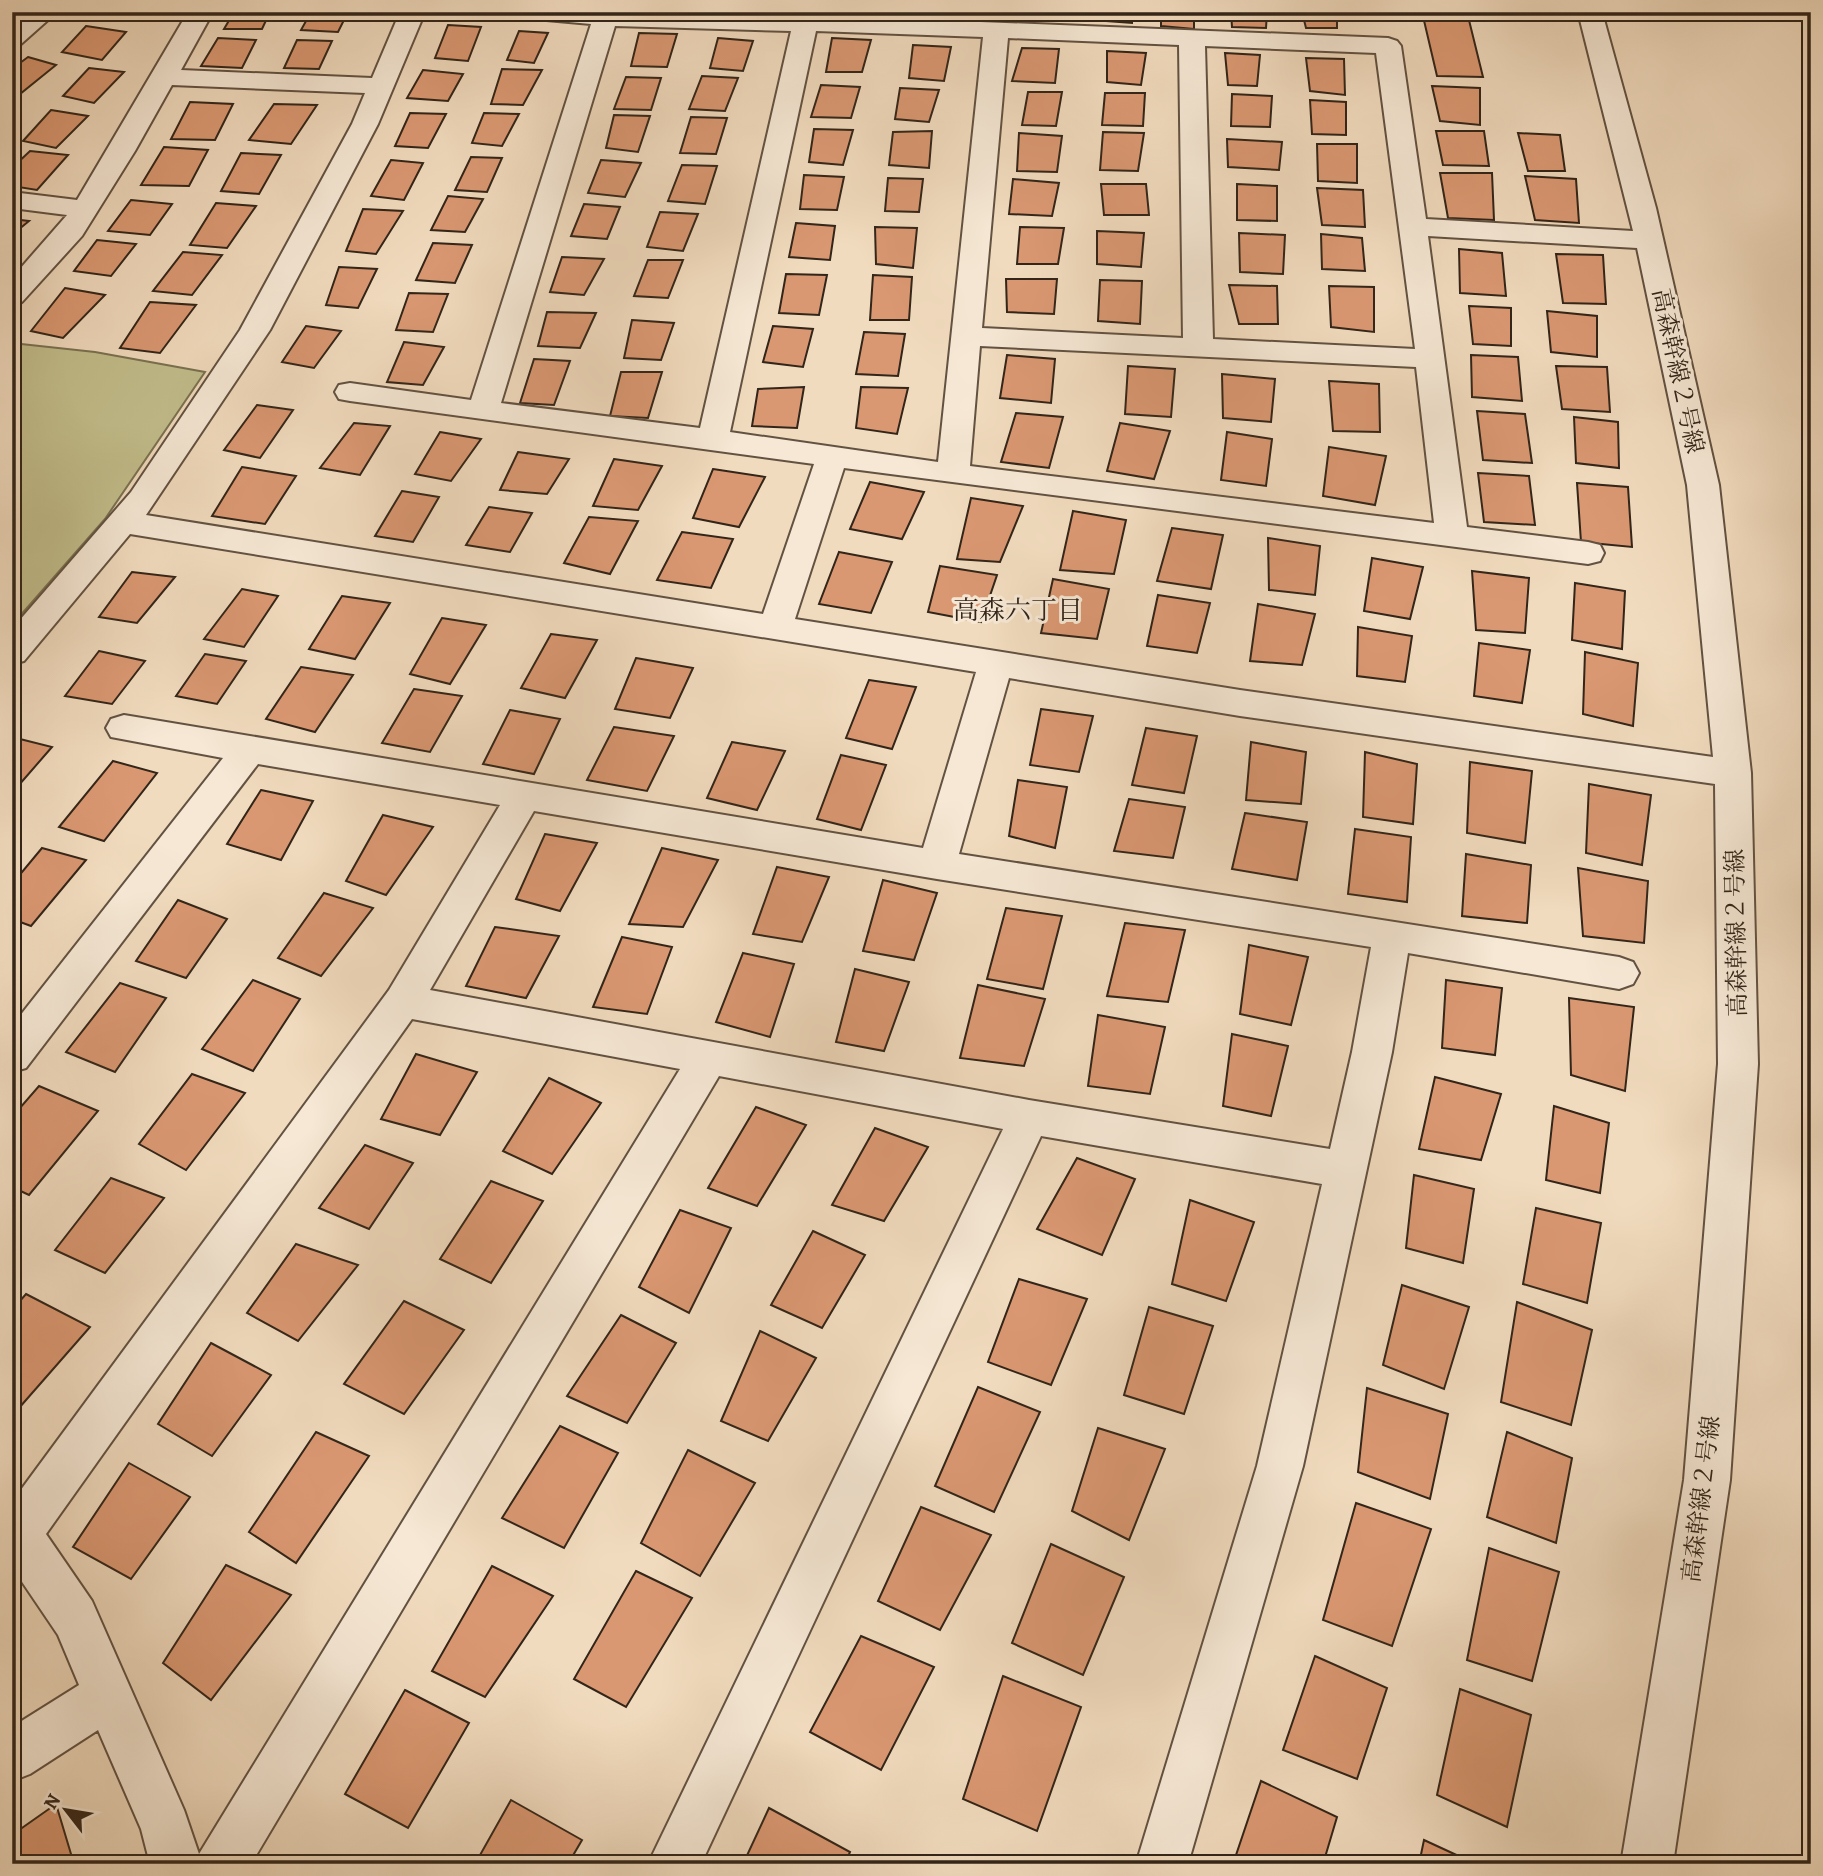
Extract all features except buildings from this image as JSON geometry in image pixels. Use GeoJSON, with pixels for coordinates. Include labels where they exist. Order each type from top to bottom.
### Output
{"type":"FeatureCollection","features":[{"type":"Feature","properties":{"kind":"street"},"geometry":{"type":"LineString","coordinates":[[12,39],[45,12]]}},
{"type":"Feature","properties":{"kind":"street"},"geometry":{"type":"LineString","coordinates":[[12,296],[72,230],[201,12]]}},
{"type":"Feature","properties":{"kind":"street"},"geometry":{"type":"LineString","coordinates":[[12,652],[124,522],[255,330],[365,124],[413,12]]}},
{"type":"Feature","properties":{"kind":"street"},"geometry":{"type":"LineString","coordinates":[[535,12],[604,18],[805,23],[902,19],[996,31],[1388,46],[1431,359],[1433,395],[1452,537]]}},
{"type":"Feature","properties":{"kind":"street","name":"高森幹線２号線"},"geometry":{"type":"LineString","coordinates":[[1590,12],[1649,240],[1703,485],[1733,773],[1738,1064],[1707,1480],[1647,1864]]}},
{"type":"Feature","properties":{"kind":"street"},"geometry":{"type":"LineString","coordinates":[[483,411],[604,18]]}},
{"type":"Feature","properties":{"kind":"street"},"geometry":{"type":"LineString","coordinates":[[713,439],[805,23]]}},
{"type":"Feature","properties":{"kind":"street"},"geometry":{"type":"LineString","coordinates":[[953,474],[996,31]]}},
{"type":"Feature","properties":{"kind":"street"},"geometry":{"type":"LineString","coordinates":[[1192,38],[1198,346]]}},
{"type":"Feature","properties":{"kind":"street"},"geometry":{"type":"LineString","coordinates":[[164,77],[380,86]]}},
{"type":"Feature","properties":{"kind":"street"},"geometry":{"type":"LineString","coordinates":[[12,200],[84,209]]}},
{"type":"Feature","properties":{"kind":"street"},"geometry":{"type":"LineString","coordinates":[[1413,227],[1649,240]]}},
{"type":"Feature","properties":{"kind":"street"},"geometry":{"type":"LineString","coordinates":[[966,336],[1431,359]]}},
{"type":"Feature","properties":{"kind":"street"},"geometry":{"type":"LineString","coordinates":[[351,391],[953,474],[1588,553]]}},
{"type":"Feature","properties":{"kind":"street"},"geometry":{"type":"LineString","coordinates":[[775,628],[832,456]]}},
{"type":"Feature","properties":{"kind":"street"},"geometry":{"type":"LineString","coordinates":[[124,522],[1240,703],[1733,773]]}},
{"type":"Feature","properties":{"kind":"street"},"geometry":{"type":"LineString","coordinates":[[937,866],[996,664]]}},
{"type":"Feature","properties":{"kind":"street"},"geometry":{"type":"LineString","coordinates":[[124,728],[937,866],[1392,935],[1619,973]]}},
{"type":"Feature","properties":{"kind":"street"},"geometry":{"type":"LineString","coordinates":[[12,1056],[250,749]]}},
{"type":"Feature","properties":{"kind":"street"},"geometry":{"type":"LineString","coordinates":[[176,1864],[166,1828],[75,1618],[15,1529],[403,1001],[523,797]]}},
{"type":"Feature","properties":{"kind":"street"},"geometry":{"type":"LineString","coordinates":[[1163,1864],[1280,1466],[1372,1052],[1392,935]]}},
{"type":"Feature","properties":{"kind":"street"},"geometry":{"type":"LineString","coordinates":[[403,1001],[1029,1116],[1345,1170]]}},
{"type":"Feature","properties":{"kind":"street"},"geometry":{"type":"LineString","coordinates":[[221,1864],[709,1057]]}},
{"type":"Feature","properties":{"kind":"street"},"geometry":{"type":"LineString","coordinates":[[674,1864],[926,1339],[1029,1116]]}},
{"type":"Feature","properties":{"kind":"street"},"geometry":{"type":"LineString","coordinates":[[12,1756],[108,1695]]}},
{"type":"Feature","properties":{"kind":"shaded area"},"geometry":{"type":"Polygon","coordinates":[[[12,343],[95,352],[205,372],[105,519],[12,625],[12,343]]]}},
{"type":"Feature","properties":{"kind":"district","name":"高森六丁目"},"geometry":{"type":"Point","coordinates":[1018,610]}}]}
